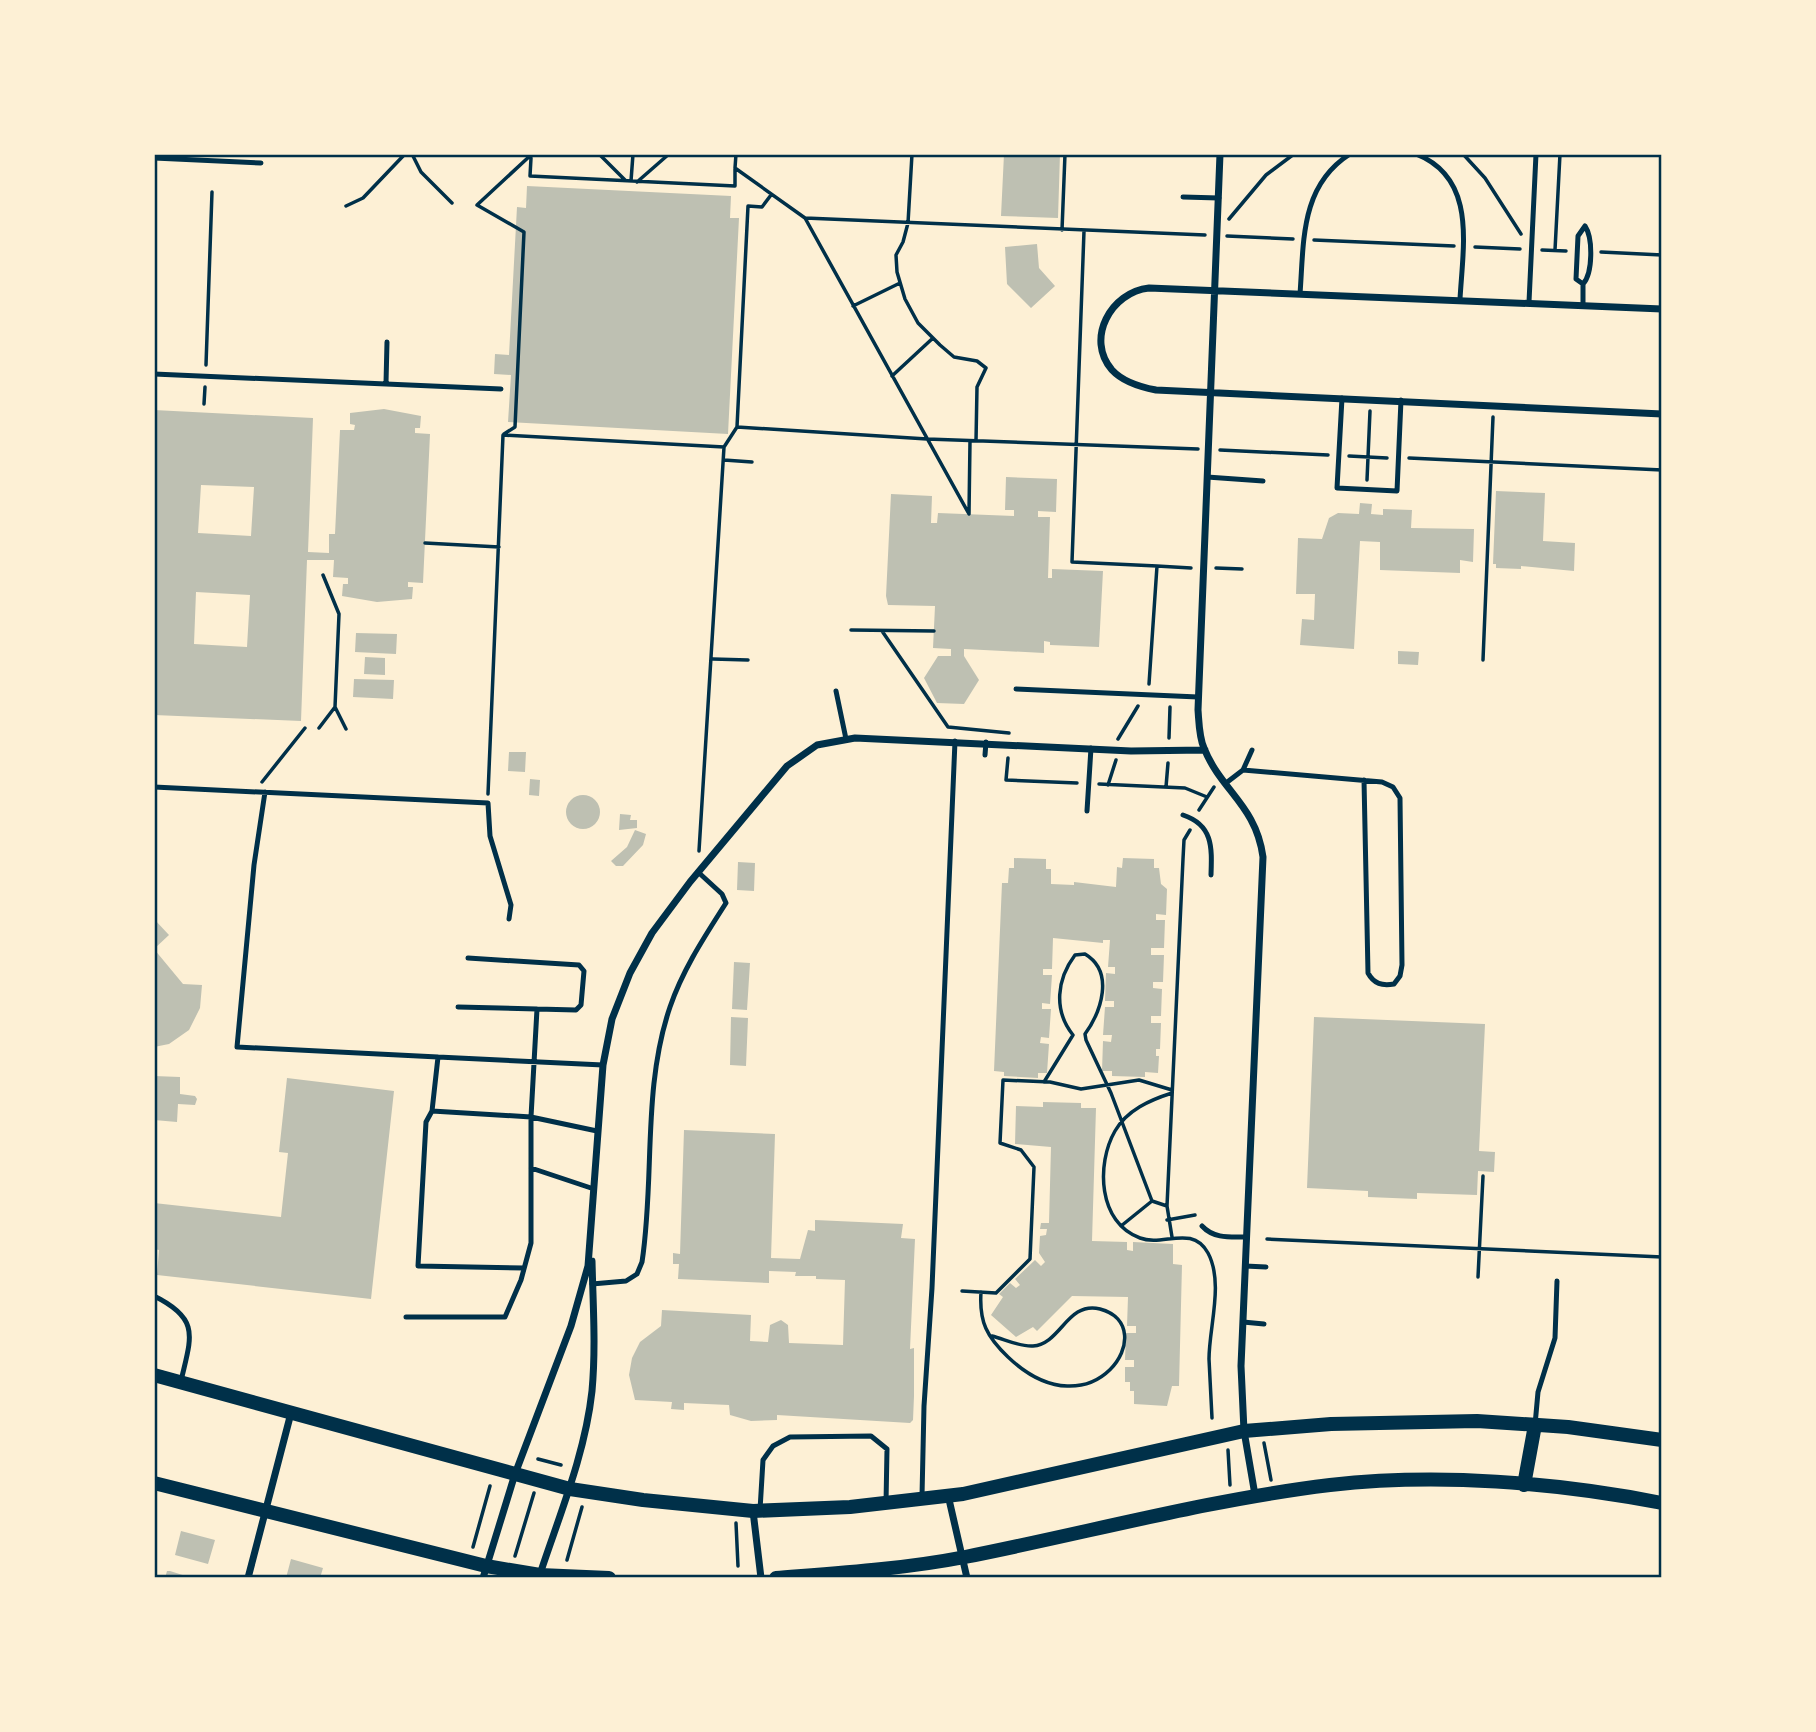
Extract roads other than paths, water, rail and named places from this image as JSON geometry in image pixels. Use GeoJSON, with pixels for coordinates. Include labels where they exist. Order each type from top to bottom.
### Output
{"type":"FeatureCollection","features":[{"type":"Feature","properties":{"kind":"main road"},"geometry":{"type":"LineString","coordinates":[[154,1375],[570,1489],[655,1502],[757,1511],[886,1503],[948,1495],[1244,1430],[1422,1421],[1535,1425],[1662,1440]]}},
{"type":"Feature","properties":{"kind":"main road"},"geometry":{"type":"LineString","coordinates":[[1524,1485],[1535,1425]]}},
{"type":"Feature","properties":{"kind":"main road"},"geometry":{"type":"LineString","coordinates":[[776,1578],[962,1557],[1231,1499],[1394,1481],[1524,1485],[1619,1495],[1662,1503]]}},
{"type":"Feature","properties":{"kind":"main road"},"geometry":{"type":"LineString","coordinates":[[154,1483],[485,1572],[511,1570],[540,1577],[609,1578]]}},
{"type":"Feature","properties":{"kind":"street"},"geometry":{"type":"LineString","coordinates":[[1220,154],[1198,696],[1205,750],[1254,822],[1263,857],[1243,1322],[1244,1430],[1255,1496]]}},
{"type":"Feature","properties":{"kind":"street"},"geometry":{"type":"LineString","coordinates":[[1662,309],[1460,299],[1137,289],[1112,307],[1101,338],[1101,349],[1108,364],[1130,382],[1156,390],[1370,398],[1662,414]]}},
{"type":"Feature","properties":{"kind":"street"},"geometry":{"type":"LineString","coordinates":[[485,1572],[515,1474],[571,1326],[588,1266],[603,1065],[612,1019],[630,973],[652,933],[698,872],[787,766],[817,745],[846,739],[986,742],[1116,750],[1205,750]]}},
{"type":"Feature","properties":{"kind":"street"},"geometry":{"type":"LineString","coordinates":[[540,1577],[570,1489],[592,1394],[596,1344],[591,1238]]}},
{"type":"Feature","properties":{"kind":"street"},"geometry":{"type":"LineString","coordinates":[[247,1578],[292,1413]]}},
{"type":"Feature","properties":{"kind":"street"},"geometry":{"type":"LineString","coordinates":[[948,1495],[967,1578]]}},
{"type":"Feature","properties":{"kind":"street"},"geometry":{"type":"LineString","coordinates":[[757,1511],[761,1578]]}},
{"type":"Feature","properties":{"kind":"lane"},"geometry":{"type":"LineString","coordinates":[[1300,294],[1307,211],[1318,185],[1329,170],[1350,154]]}},
{"type":"Feature","properties":{"kind":"lane"},"geometry":{"type":"LineString","coordinates":[[1416,154],[1444,171],[1454,184],[1463,215],[1460,299]]}},
{"type":"Feature","properties":{"kind":"lane"},"geometry":{"type":"LineString","coordinates":[[1529,302],[1536,154]]}},
{"type":"Feature","properties":{"kind":"lane"},"geometry":{"type":"LineString","coordinates":[[154,158],[261,163]]}},
{"type":"Feature","properties":{"kind":"lane"},"geometry":{"type":"LineString","coordinates":[[1183,197],[1219,198]]}},
{"type":"Feature","properties":{"kind":"lane"},"geometry":{"type":"LineString","coordinates":[[1583,284],[1576,279],[1577,236],[1585,226],[1590,234],[1589,277],[1583,284],[1583,305]]}},
{"type":"Feature","properties":{"kind":"lane"},"geometry":{"type":"LineString","coordinates":[[386,383],[387,342]]}},
{"type":"Feature","properties":{"kind":"lane"},"geometry":{"type":"LineString","coordinates":[[154,374],[500,388]]}},
{"type":"Feature","properties":{"kind":"lane"},"geometry":{"type":"LineString","coordinates":[[1342,398],[1337,488],[1366,490],[1397,491],[1401,400]]}},
{"type":"Feature","properties":{"kind":"lane"},"geometry":{"type":"LineString","coordinates":[[1207,477],[1263,481]]}},
{"type":"Feature","properties":{"kind":"lane"},"geometry":{"type":"LineString","coordinates":[[1016,689],[1198,696]]}},
{"type":"Feature","properties":{"kind":"lane"},"geometry":{"type":"LineString","coordinates":[[836,691],[846,739]]}},
{"type":"Feature","properties":{"kind":"lane"},"geometry":{"type":"LineString","coordinates":[[922,1498],[955,741]]}},
{"type":"Feature","properties":{"kind":"lane"},"geometry":{"type":"LineString","coordinates":[[985,755],[986,742]]}},
{"type":"Feature","properties":{"kind":"lane"},"geometry":{"type":"LineString","coordinates":[[1087,811],[1091,748]]}},
{"type":"Feature","properties":{"kind":"lane"},"geometry":{"type":"LineString","coordinates":[[1243,770],[1252,750]]}},
{"type":"Feature","properties":{"kind":"lane"},"geometry":{"type":"LineString","coordinates":[[1224,780],[1243,770],[1364,780],[1393,787],[1400,797],[1402,965],[1400,976],[1394,984],[1384,985],[1372,981],[1368,974],[1364,780]]}},
{"type":"Feature","properties":{"kind":"lane"},"geometry":{"type":"LineString","coordinates":[[154,787],[488,803],[491,836],[512,905],[509,919]]}},
{"type":"Feature","properties":{"kind":"lane"},"geometry":{"type":"LineString","coordinates":[[265,792],[254,866],[237,1048],[533,1059],[603,1065]]}},
{"type":"Feature","properties":{"kind":"lane"},"geometry":{"type":"LineString","coordinates":[[1183,815],[1194,820],[1210,836],[1211,875]]}},
{"type":"Feature","properties":{"kind":"lane"},"geometry":{"type":"LineString","coordinates":[[592,1284],[625,1281],[637,1274],[642,1262],[650,1129],[663,1030],[679,984],[726,903],[722,894],[698,872]]}},
{"type":"Feature","properties":{"kind":"lane"},"geometry":{"type":"LineString","coordinates":[[458,1007],[576,1010],[581,1005],[584,971],[579,965],[468,958]]}},
{"type":"Feature","properties":{"kind":"lane"},"geometry":{"type":"LineString","coordinates":[[406,1317],[505,1317],[531,1242],[531,1117],[537,1009]]}},
{"type":"Feature","properties":{"kind":"lane"},"geometry":{"type":"LineString","coordinates":[[438,1057],[432,1111],[426,1122],[418,1266],[524,1268]]}},
{"type":"Feature","properties":{"kind":"lane"},"geometry":{"type":"LineString","coordinates":[[432,1111],[531,1117],[597,1131]]}},
{"type":"Feature","properties":{"kind":"lane"},"geometry":{"type":"LineString","coordinates":[[531,1168],[594,1189]]}},
{"type":"Feature","properties":{"kind":"lane"},"geometry":{"type":"LineString","coordinates":[[1202,1226],[1208,1232],[1223,1237],[1247,1237]]}},
{"type":"Feature","properties":{"kind":"lane"},"geometry":{"type":"LineString","coordinates":[[1245,1266],[1266,1267]]}},
{"type":"Feature","properties":{"kind":"lane"},"geometry":{"type":"LineString","coordinates":[[1535,1425],[1538,1392],[1555,1338],[1557,1281]]}},
{"type":"Feature","properties":{"kind":"lane"},"geometry":{"type":"LineString","coordinates":[[154,1296],[173,1305],[188,1321],[191,1339],[180,1383]]}},
{"type":"Feature","properties":{"kind":"lane"},"geometry":{"type":"LineString","coordinates":[[1243,1322],[1264,1324]]}},
{"type":"Feature","properties":{"kind":"lane"},"geometry":{"type":"LineString","coordinates":[[757,1511],[763,1460],[773,1446],[790,1437],[871,1436],[887,1449],[886,1503]]}}]}
